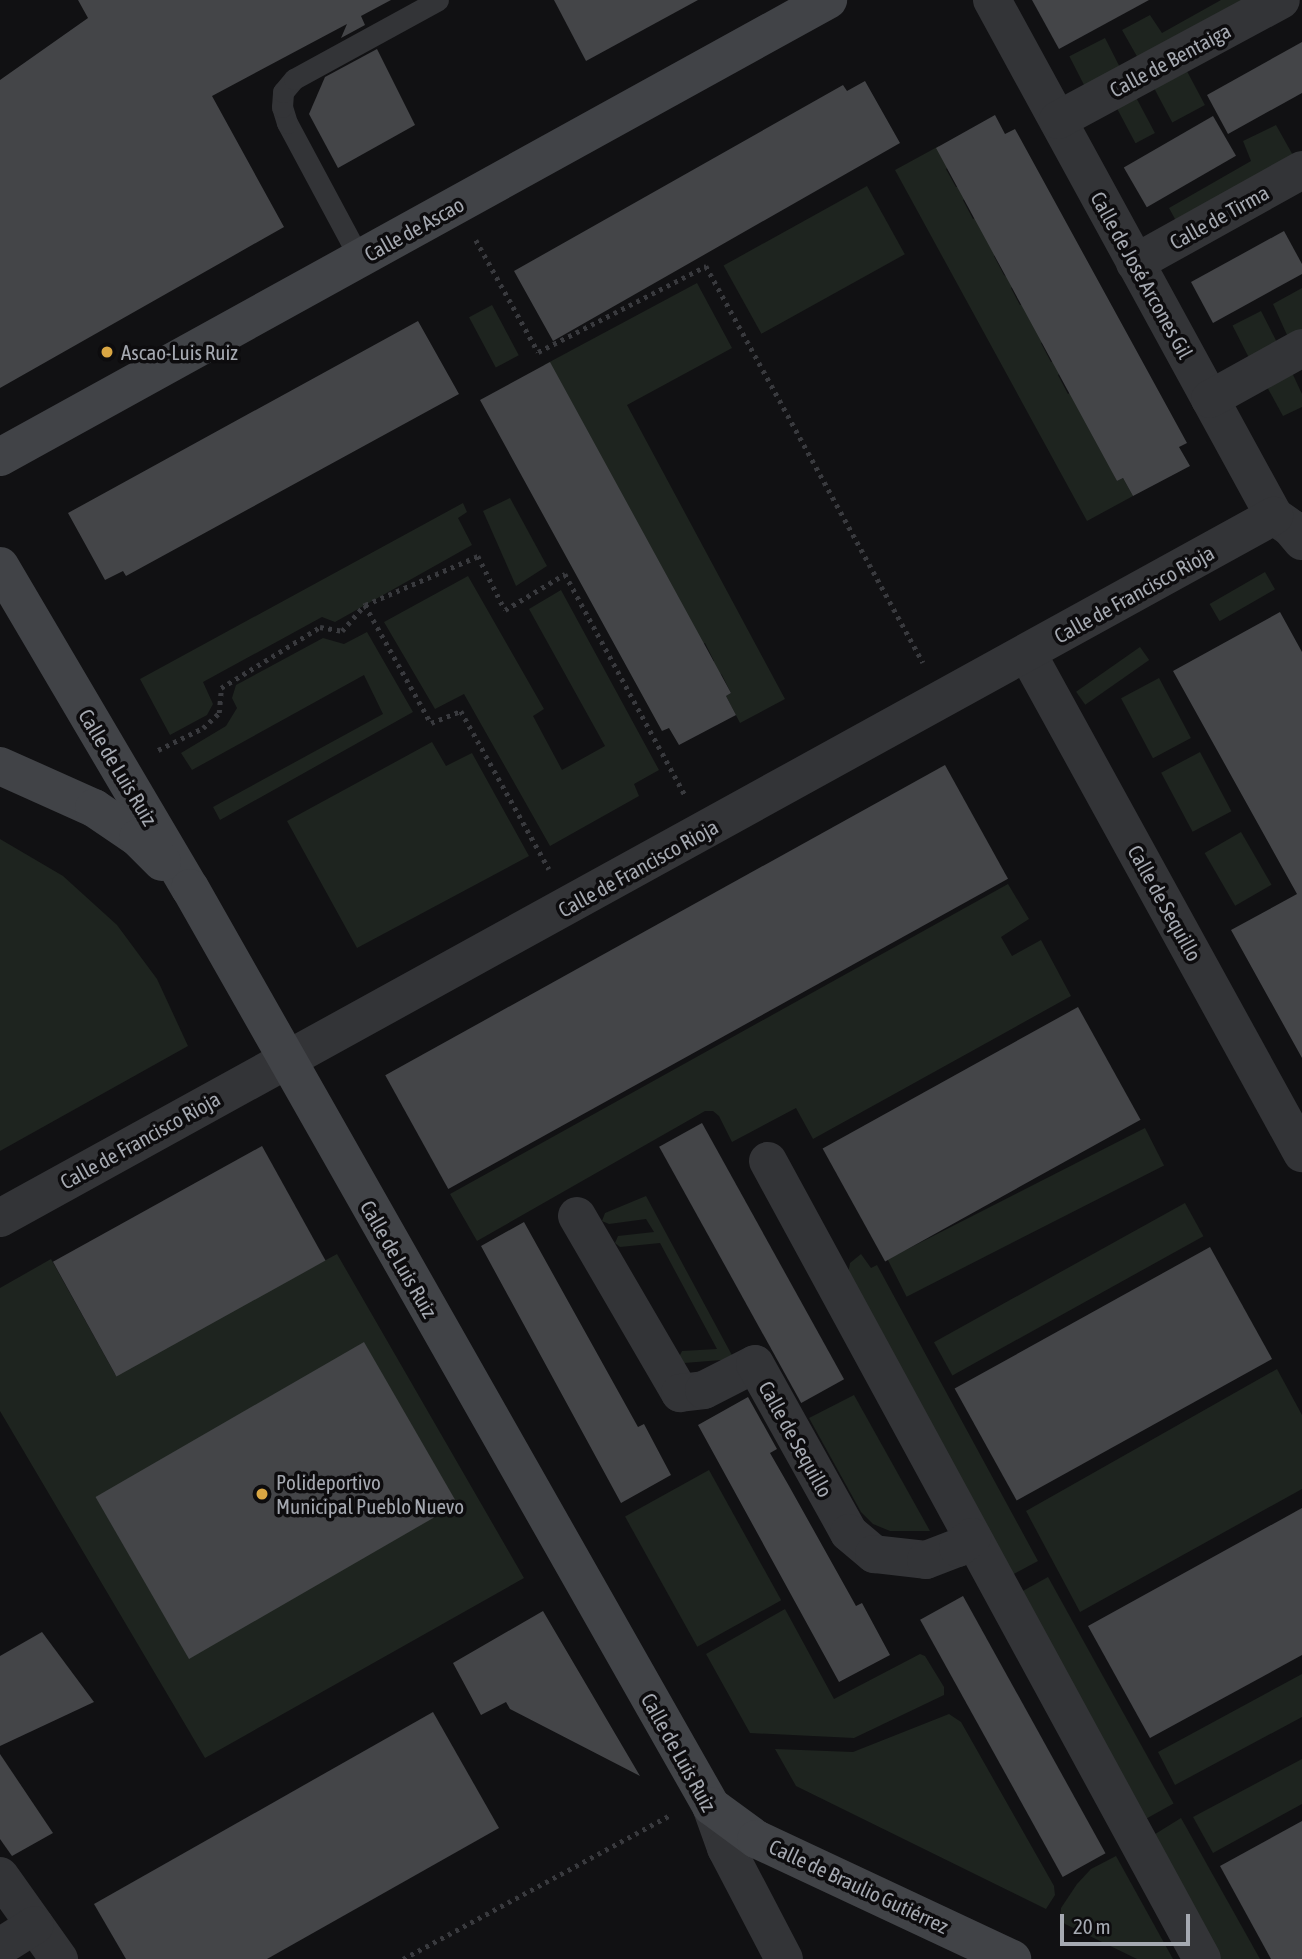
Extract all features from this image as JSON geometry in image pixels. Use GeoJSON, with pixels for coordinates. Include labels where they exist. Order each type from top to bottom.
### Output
{"type":"FeatureCollection","features":[{"type":"Feature","properties":{"kind":"street","name":"Calle de Ascao"},"geometry":{"type":"LineString","coordinates":[[0,457],[828,0]]}},
{"type":"Feature","properties":{"kind":"street","name":"Calle de José Arcones Gil"},"geometry":{"type":"LineString","coordinates":[[992,0],[1210,399],[1292,526]]}},
{"type":"Feature","properties":{"kind":"street","name":"Calle de Bentaiga"},"geometry":{"type":"LineString","coordinates":[[1058,120],[1281,0]]}},
{"type":"Feature","properties":{"kind":"street","name":"Calle de Tirma"},"geometry":{"type":"LineString","coordinates":[[1135,263],[1302,170]]}},
{"type":"Feature","properties":{"kind":"street"},"geometry":{"type":"LineString","coordinates":[[1210,399],[1302,348]]}},
{"type":"Feature","properties":{"kind":"street","name":"Calle de Francisco Rioja"},"geometry":{"type":"LineString","coordinates":[[0,1218],[1027,653],[1292,526]]}},
{"type":"Feature","properties":{"kind":"street","name":"Calle de Luis Ruiz"},"geometry":{"type":"LineString","coordinates":[[0,566],[190,888],[709,1801],[726,1848],[784,1959]]}},
{"type":"Feature","properties":{"kind":"street","name":"Calle de Sequillo"},"geometry":{"type":"LineString","coordinates":[[1027,653],[1302,1153]]}},
{"type":"Feature","properties":{"kind":"street"},"geometry":{"type":"LineString","coordinates":[[0,765],[94,808],[138,838],[190,888]]}},
{"type":"Feature","properties":{"kind":"street"},"geometry":{"type":"LineString","coordinates":[[768,1161],[1202,1959]]}},
{"type":"Feature","properties":{"kind":"street","name":"Calle de Sequillo"},"geometry":{"type":"LineString","coordinates":[[578,1216],[680,1392],[704,1390],[755,1364],[849,1533],[874,1554],[926,1560],[958,1548],[972,1537]]}},
{"type":"Feature","properties":{"kind":"street","name":"Calle de Braulio Gutiérrez"},"geometry":{"type":"LineString","coordinates":[[709,1801],[756,1839],[1012,1959]]}},
{"type":"Feature","properties":{"kind":"street"},"geometry":{"type":"LineString","coordinates":[[0,1876],[59,1959]]}},
{"type":"Feature","properties":{"kind":"street"},"geometry":{"type":"LineString","coordinates":[[0,1947],[35,1925]]}},
{"type":"Feature","properties":{"kind":"lane"},"geometry":{"type":"LineString","coordinates":[[360,259],[288,123],[282,107],[283,92],[293,79],[438,0]]}},
{"type":"Feature","properties":{"kind":"path"},"geometry":{"type":"LineString","coordinates":[[457,205],[538,352],[706,267],[944,700]]}},
{"type":"Feature","properties":{"kind":"path"},"geometry":{"type":"LineString","coordinates":[[120,770],[203,727],[219,713],[221,688],[320,627],[342,631],[365,605],[478,556],[505,610],[565,574],[704,831]]}},
{"type":"Feature","properties":{"kind":"path"},"geometry":{"type":"LineString","coordinates":[[365,605],[431,723],[461,711],[570,906]]}},
{"type":"Feature","properties":{"kind":"path"},"geometry":{"type":"LineString","coordinates":[[403,1959],[709,1801]]}},
{"type":"Feature","properties":{"kind":"shaded area"},"geometry":{"type":"Polygon","coordinates":[[[1221,0],[1268,0],[1143,67],[1122,30],[1150,15],[1162,33],[1221,0]]]}},
{"type":"Feature","properties":{"kind":"shaded area"},"geometry":{"type":"Polygon","coordinates":[[[1105,38],[1125,77],[1089,95],[1069,56],[1105,38]]]}},
{"type":"Feature","properties":{"kind":"shaded area"},"geometry":{"type":"Polygon","coordinates":[[[1181,60],[1205,105],[1172,122],[1148,77],[1181,60]]]}},
{"type":"Feature","properties":{"kind":"shaded area"},"geometry":{"type":"Polygon","coordinates":[[[1131,88],[1155,133],[1136,143],[1112,98],[1131,88]]]}},
{"type":"Feature","properties":{"kind":"shaded area"},"geometry":{"type":"Polygon","coordinates":[[[1276,125],[1299,166],[1181,230],[1169,208],[1251,161],[1243,141],[1276,125]]]}},
{"type":"Feature","properties":{"kind":"shaded area"},"geometry":{"type":"Polygon","coordinates":[[[939,146],[950,166],[946,169],[956,187],[961,185],[968,197],[963,200],[973,219],[979,216],[999,253],[994,256],[1004,275],[1016,284],[1011,288],[1020,305],[1027,303],[1047,340],[1041,343],[1051,362],[1057,359],[1064,371],[1058,375],[1068,394],[1075,390],[1117,481],[1123,478],[1133,496],[1087,521],[895,170],[939,146]]]}},
{"type":"Feature","properties":{"kind":"shaded area"},"geometry":{"type":"Polygon","coordinates":[[[867,186],[905,254],[761,334],[724,266],[867,186]]]}},
{"type":"Feature","properties":{"kind":"shaded area"},"geometry":{"type":"Polygon","coordinates":[[[697,283],[732,348],[627,405],[785,699],[740,723],[726,696],[731,693],[722,675],[709,664],[714,661],[705,643],[698,647],[544,365],[697,283]]]}},
{"type":"Feature","properties":{"kind":"shaded area"},"geometry":{"type":"Polygon","coordinates":[[[1302,288],[1302,341],[1292,346],[1273,304],[1302,288]]]}},
{"type":"Feature","properties":{"kind":"shaded area"},"geometry":{"type":"Polygon","coordinates":[[[492,305],[519,355],[496,368],[469,317],[492,305]]]}},
{"type":"Feature","properties":{"kind":"shaded area"},"geometry":{"type":"Polygon","coordinates":[[[1261,311],[1281,351],[1253,366],[1232,326],[1261,311]]]}},
{"type":"Feature","properties":{"kind":"shaded area"},"geometry":{"type":"Polygon","coordinates":[[[1287,362],[1302,394],[1302,407],[1283,416],[1261,376],[1287,362]]]}},
{"type":"Feature","properties":{"kind":"shaded area"},"geometry":{"type":"Polygon","coordinates":[[[510,498],[547,566],[516,586],[483,511],[510,498]]]}},
{"type":"Feature","properties":{"kind":"shaded area"},"geometry":{"type":"Polygon","coordinates":[[[463,503],[467,512],[458,518],[472,545],[335,622],[322,617],[203,682],[213,704],[207,715],[170,735],[140,679],[463,503]]]}},
{"type":"Feature","properties":{"kind":"shaded area"},"geometry":{"type":"Polygon","coordinates":[[[1265,572],[1275,589],[1220,621],[1210,604],[1265,572]]]}},
{"type":"Feature","properties":{"kind":"shaded area"},"geometry":{"type":"Polygon","coordinates":[[[468,576],[544,709],[533,716],[562,770],[605,746],[529,609],[561,590],[659,770],[634,784],[639,796],[550,846],[464,694],[435,709],[384,622],[468,576]]]}},
{"type":"Feature","properties":{"kind":"shaded area"},"geometry":{"type":"Polygon","coordinates":[[[367,632],[413,712],[220,820],[213,807],[383,714],[364,675],[192,770],[181,753],[226,726],[237,708],[232,698],[236,685],[323,638],[344,644],[367,632]]]}},
{"type":"Feature","properties":{"kind":"shaded area"},"geometry":{"type":"Polygon","coordinates":[[[1140,647],[1149,660],[1085,705],[1076,692],[1140,647]]]}},
{"type":"Feature","properties":{"kind":"shaded area"},"geometry":{"type":"Polygon","coordinates":[[[1159,678],[1191,738],[1153,758],[1121,698],[1159,678]]]}},
{"type":"Feature","properties":{"kind":"shaded area"},"geometry":{"type":"Polygon","coordinates":[[[432,742],[446,766],[472,753],[529,856],[357,948],[287,821],[432,742]]]}},
{"type":"Feature","properties":{"kind":"shaded area"},"geometry":{"type":"Polygon","coordinates":[[[1200,752],[1231,811],[1193,832],[1161,773],[1200,752]]]}},
{"type":"Feature","properties":{"kind":"shaded area"},"geometry":{"type":"Polygon","coordinates":[[[1241,832],[1272,885],[1235,906],[1205,853],[1241,832]]]}},
{"type":"Feature","properties":{"kind":"shaded area"},"geometry":{"type":"Polygon","coordinates":[[[0,839],[63,876],[117,925],[157,979],[188,1046],[0,1151],[0,839]]]}},
{"type":"Feature","properties":{"kind":"shaded area"},"geometry":{"type":"Polygon","coordinates":[[[1008,884],[1029,919],[1001,937],[1012,956],[1041,940],[1071,996],[813,1139],[796,1108],[732,1142],[719,1116],[713,1111],[705,1111],[477,1241],[450,1194],[1008,884]]]}},
{"type":"Feature","properties":{"kind":"shaded area"},"geometry":{"type":"Polygon","coordinates":[[[1145,1128],[1164,1165],[907,1297],[887,1259],[1145,1128]]]}},
{"type":"Feature","properties":{"kind":"shaded area"},"geometry":{"type":"Polygon","coordinates":[[[646,1196],[734,1359],[684,1363],[679,1357],[682,1351],[717,1349],[660,1243],[620,1247],[615,1243],[618,1236],[654,1232],[646,1219],[609,1224],[602,1221],[605,1213],[646,1196]]]}},
{"type":"Feature","properties":{"kind":"shaded area"},"geometry":{"type":"Polygon","coordinates":[[[1185,1203],[1203,1236],[952,1375],[934,1342],[1185,1203]]]}},
{"type":"Feature","properties":{"kind":"shaded area","name":"Polideportivo Municipal Pueblo Nuevo"},"geometry":{"type":"Polygon","coordinates":[[[337,1254],[524,1578],[205,1758],[0,1411],[0,1288],[51,1259],[115,1374],[337,1254]]]}},
{"type":"Feature","properties":{"kind":"shaded area"},"geometry":{"type":"Polygon","coordinates":[[[861,1254],[871,1268],[877,1265],[1038,1561],[1010,1576],[848,1274],[850,1263],[861,1254]]]}},
{"type":"Feature","properties":{"kind":"shaded area"},"geometry":{"type":"Polygon","coordinates":[[[1277,1369],[1302,1415],[1302,1489],[1080,1612],[1026,1511],[1277,1369]]]}},
{"type":"Feature","properties":{"kind":"shaded area"},"geometry":{"type":"Polygon","coordinates":[[[854,1395],[930,1531],[890,1531],[873,1524],[861,1512],[809,1418],[854,1395]]]}},
{"type":"Feature","properties":{"kind":"shaded area"},"geometry":{"type":"Polygon","coordinates":[[[709,1470],[781,1600],[697,1647],[625,1517],[709,1470]]]}},
{"type":"Feature","properties":{"kind":"shaded area"},"geometry":{"type":"Polygon","coordinates":[[[1048,1577],[1174,1804],[1145,1820],[1019,1593],[1048,1577]]]}},
{"type":"Feature","properties":{"kind":"shaded area"},"geometry":{"type":"Polygon","coordinates":[[[785,1609],[834,1699],[920,1654],[925,1656],[944,1687],[944,1695],[854,1738],[750,1733],[706,1654],[785,1609]]]}},
{"type":"Feature","properties":{"kind":"shaded area"},"geometry":{"type":"Polygon","coordinates":[[[1302,1674],[1302,1717],[1175,1785],[1158,1752],[1302,1674]]]}},
{"type":"Feature","properties":{"kind":"shaded area"},"geometry":{"type":"Polygon","coordinates":[[[949,1714],[961,1722],[1054,1886],[1055,1895],[1046,1909],[796,1786],[775,1749],[853,1752],[949,1714]]]}},
{"type":"Feature","properties":{"kind":"shaded area"},"geometry":{"type":"Polygon","coordinates":[[[1302,1759],[1302,1804],[1213,1853],[1193,1817],[1302,1759]]]}},
{"type":"Feature","properties":{"kind":"shaded area"},"geometry":{"type":"Polygon","coordinates":[[[1181,1818],[1260,1959],[1219,1959],[1152,1836],[1181,1818]]]}},
{"type":"Feature","properties":{"kind":"shaded area"},"geometry":{"type":"Polygon","coordinates":[[[1116,1856],[1173,1959],[1137,1959],[1065,1924],[1060,1918],[1061,1908],[1077,1884],[1091,1869],[1116,1856]]]}},
{"type":"Feature","properties":{"kind":"building"},"geometry":{"type":"Polygon","coordinates":[[[78,0],[391,0],[361,16],[365,25],[341,38],[347,24],[212,96],[284,227],[0,388],[0,80],[88,18],[78,0]]]}},
{"type":"Feature","properties":{"kind":"building"},"geometry":{"type":"Polygon","coordinates":[[[554,0],[698,0],[586,61],[554,0]]]}},
{"type":"Feature","properties":{"kind":"building"},"geometry":{"type":"Polygon","coordinates":[[[1032,0],[1149,0],[1059,49],[1032,0]]]}},
{"type":"Feature","properties":{"kind":"building"},"geometry":{"type":"Polygon","coordinates":[[[1302,42],[1302,93],[1228,134],[1207,95],[1302,42]]]}},
{"type":"Feature","properties":{"kind":"building"},"geometry":{"type":"Polygon","coordinates":[[[377,49],[415,125],[338,168],[309,114],[325,77],[377,49]]]}},
{"type":"Feature","properties":{"kind":"building"},"geometry":{"type":"Polygon","coordinates":[[[865,81],[900,143],[553,341],[514,271],[843,85],[847,91],[865,81]]]}},
{"type":"Feature","properties":{"kind":"building"},"geometry":{"type":"Polygon","coordinates":[[[995,115],[1005,134],[1015,129],[1187,443],[1179,447],[1190,466],[1133,496],[1123,478],[1117,481],[936,148],[995,115]]]}},
{"type":"Feature","properties":{"kind":"building"},"geometry":{"type":"Polygon","coordinates":[[[1213,116],[1236,156],[1147,207],[1124,168],[1213,116]]]}},
{"type":"Feature","properties":{"kind":"building"},"geometry":{"type":"Polygon","coordinates":[[[1284,231],[1302,264],[1302,274],[1213,323],[1191,282],[1284,231]]]}},
{"type":"Feature","properties":{"kind":"building"},"geometry":{"type":"Polygon","coordinates":[[[418,321],[459,394],[126,576],[123,571],[105,580],[68,513],[418,321]]]}},
{"type":"Feature","properties":{"kind":"building"},"geometry":{"type":"Polygon","coordinates":[[[550,362],[731,693],[726,696],[736,715],[679,745],[669,728],[662,731],[480,400],[550,362]]]}},
{"type":"Feature","properties":{"kind":"building"},"geometry":{"type":"Polygon","coordinates":[[[1280,612],[1302,652],[1302,1058],[1231,930],[1297,894],[1173,671],[1280,612]]]}},
{"type":"Feature","properties":{"kind":"building"},"geometry":{"type":"Polygon","coordinates":[[[945,765],[1008,879],[448,1189],[385,1075],[945,765]]]}},
{"type":"Feature","properties":{"kind":"building"},"geometry":{"type":"Polygon","coordinates":[[[1078,1007],[1141,1120],[885,1261],[823,1149],[1078,1007]]]}},
{"type":"Feature","properties":{"kind":"building"},"geometry":{"type":"Polygon","coordinates":[[[702,1123],[844,1379],[801,1403],[659,1147],[702,1123]]]}},
{"type":"Feature","properties":{"kind":"building"},"geometry":{"type":"Polygon","coordinates":[[[262,1146],[326,1261],[116,1376],[53,1262],[262,1146]]]}},
{"type":"Feature","properties":{"kind":"building"},"geometry":{"type":"Polygon","coordinates":[[[524,1222],[638,1427],[644,1424],[671,1475],[621,1503],[481,1246],[524,1222]]]}},
{"type":"Feature","properties":{"kind":"building"},"geometry":{"type":"Polygon","coordinates":[[[1210,1247],[1272,1359],[1017,1501],[955,1389],[1210,1247]]]}},
{"type":"Feature","properties":{"kind":"building"},"geometry":{"type":"Polygon","coordinates":[[[364,1342],[458,1504],[189,1659],[96,1497],[364,1342]]]}},
{"type":"Feature","properties":{"kind":"building"},"geometry":{"type":"Polygon","coordinates":[[[748,1397],[777,1449],[770,1453],[856,1606],[862,1603],[890,1655],[839,1682],[698,1425],[748,1397]]]}},
{"type":"Feature","properties":{"kind":"building"},"geometry":{"type":"Polygon","coordinates":[[[1302,1508],[1302,1655],[1150,1738],[1088,1626],[1302,1508]]]}},
{"type":"Feature","properties":{"kind":"building"},"geometry":{"type":"Polygon","coordinates":[[[963,1596],[1106,1853],[1063,1877],[920,1620],[963,1596]]]}},
{"type":"Feature","properties":{"kind":"building"},"geometry":{"type":"Polygon","coordinates":[[[543,1611],[640,1776],[510,1709],[506,1702],[481,1715],[453,1663],[543,1611]]]}},
{"type":"Feature","properties":{"kind":"building"},"geometry":{"type":"Polygon","coordinates":[[[42,1632],[94,1702],[0,1746],[0,1656],[42,1632]]]}},
{"type":"Feature","properties":{"kind":"building"},"geometry":{"type":"Polygon","coordinates":[[[433,1712],[499,1828],[267,1959],[126,1959],[94,1904],[433,1712]]]}},
{"type":"Feature","properties":{"kind":"building"},"geometry":{"type":"Polygon","coordinates":[[[0,1754],[53,1833],[12,1856],[0,1839],[0,1754]]]}},
{"type":"Feature","properties":{"kind":"building"},"geometry":{"type":"Polygon","coordinates":[[[1302,1821],[1302,1959],[1271,1959],[1220,1866],[1302,1821]]]}},
{"type":"Feature","properties":{"kind":"place","name":"Ascao-Luis Ruiz"},"geometry":{"type":"Point","coordinates":[107,352]}},
{"type":"Feature","properties":{"kind":"place","name":"Polideportivo Municipal Pueblo Nuevo"},"geometry":{"type":"Point","coordinates":[262,1494]}}]}
